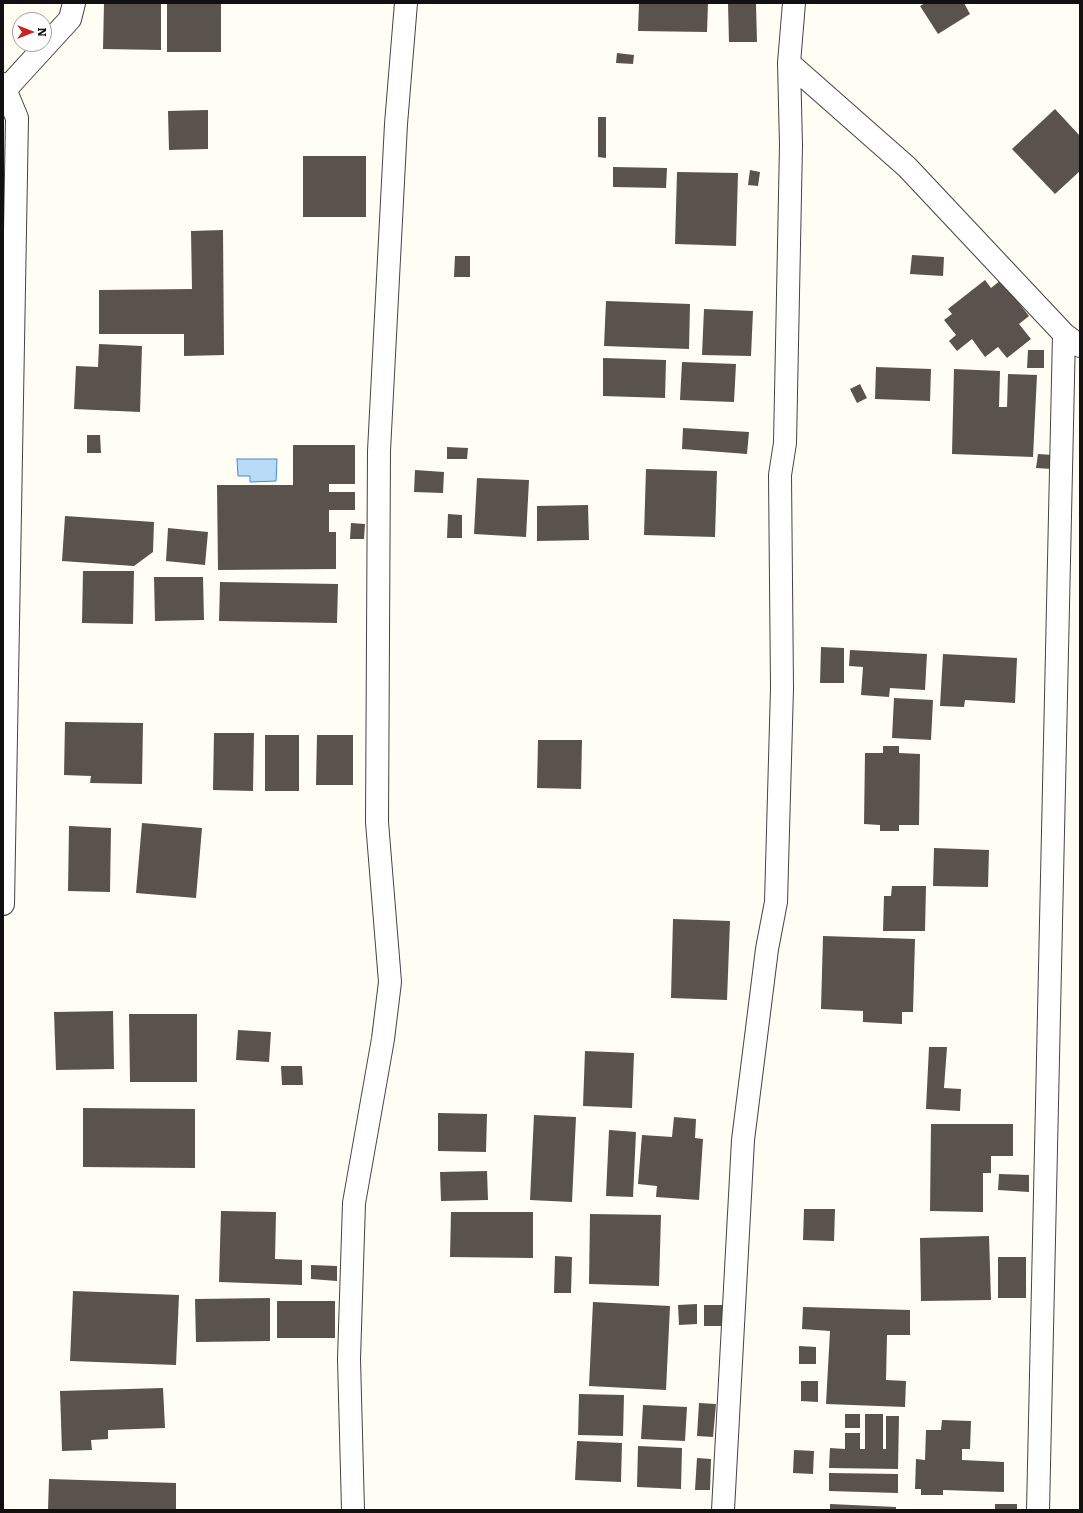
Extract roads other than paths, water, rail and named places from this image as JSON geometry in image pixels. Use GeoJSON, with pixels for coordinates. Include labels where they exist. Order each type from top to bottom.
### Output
{"type":"FeatureCollection","features":[{"type":"Feature","properties":{"kind":"street"},"geometry":{"type":"LineString","coordinates":[[3,904],[17,118],[5,86],[70,20],[74,3]]}},
{"type":"Feature","properties":{"kind":"street"},"geometry":{"type":"LineString","coordinates":[[353,1510],[349,1359],[354,1202],[384,1039],[390,982],[377,822],[379,451],[396,132],[406,3]]}},
{"type":"Feature","properties":{"kind":"street"},"geometry":{"type":"LineString","coordinates":[[723,1510],[743,1140],[767,948],[776,902],[782,688],[780,475],[785,443],[791,145],[789,63],[794,3]]}},
{"type":"Feature","properties":{"kind":"street"},"geometry":{"type":"LineString","coordinates":[[789,63],[907,167],[1072,340],[1038,1510]]}},
{"type":"Feature","properties":{"kind":"water"},"geometry":{"type":"Polygon","coordinates":[[[237,459],[277,459],[276,481],[250,482],[250,476],[238,476],[237,459]]]}}]}
